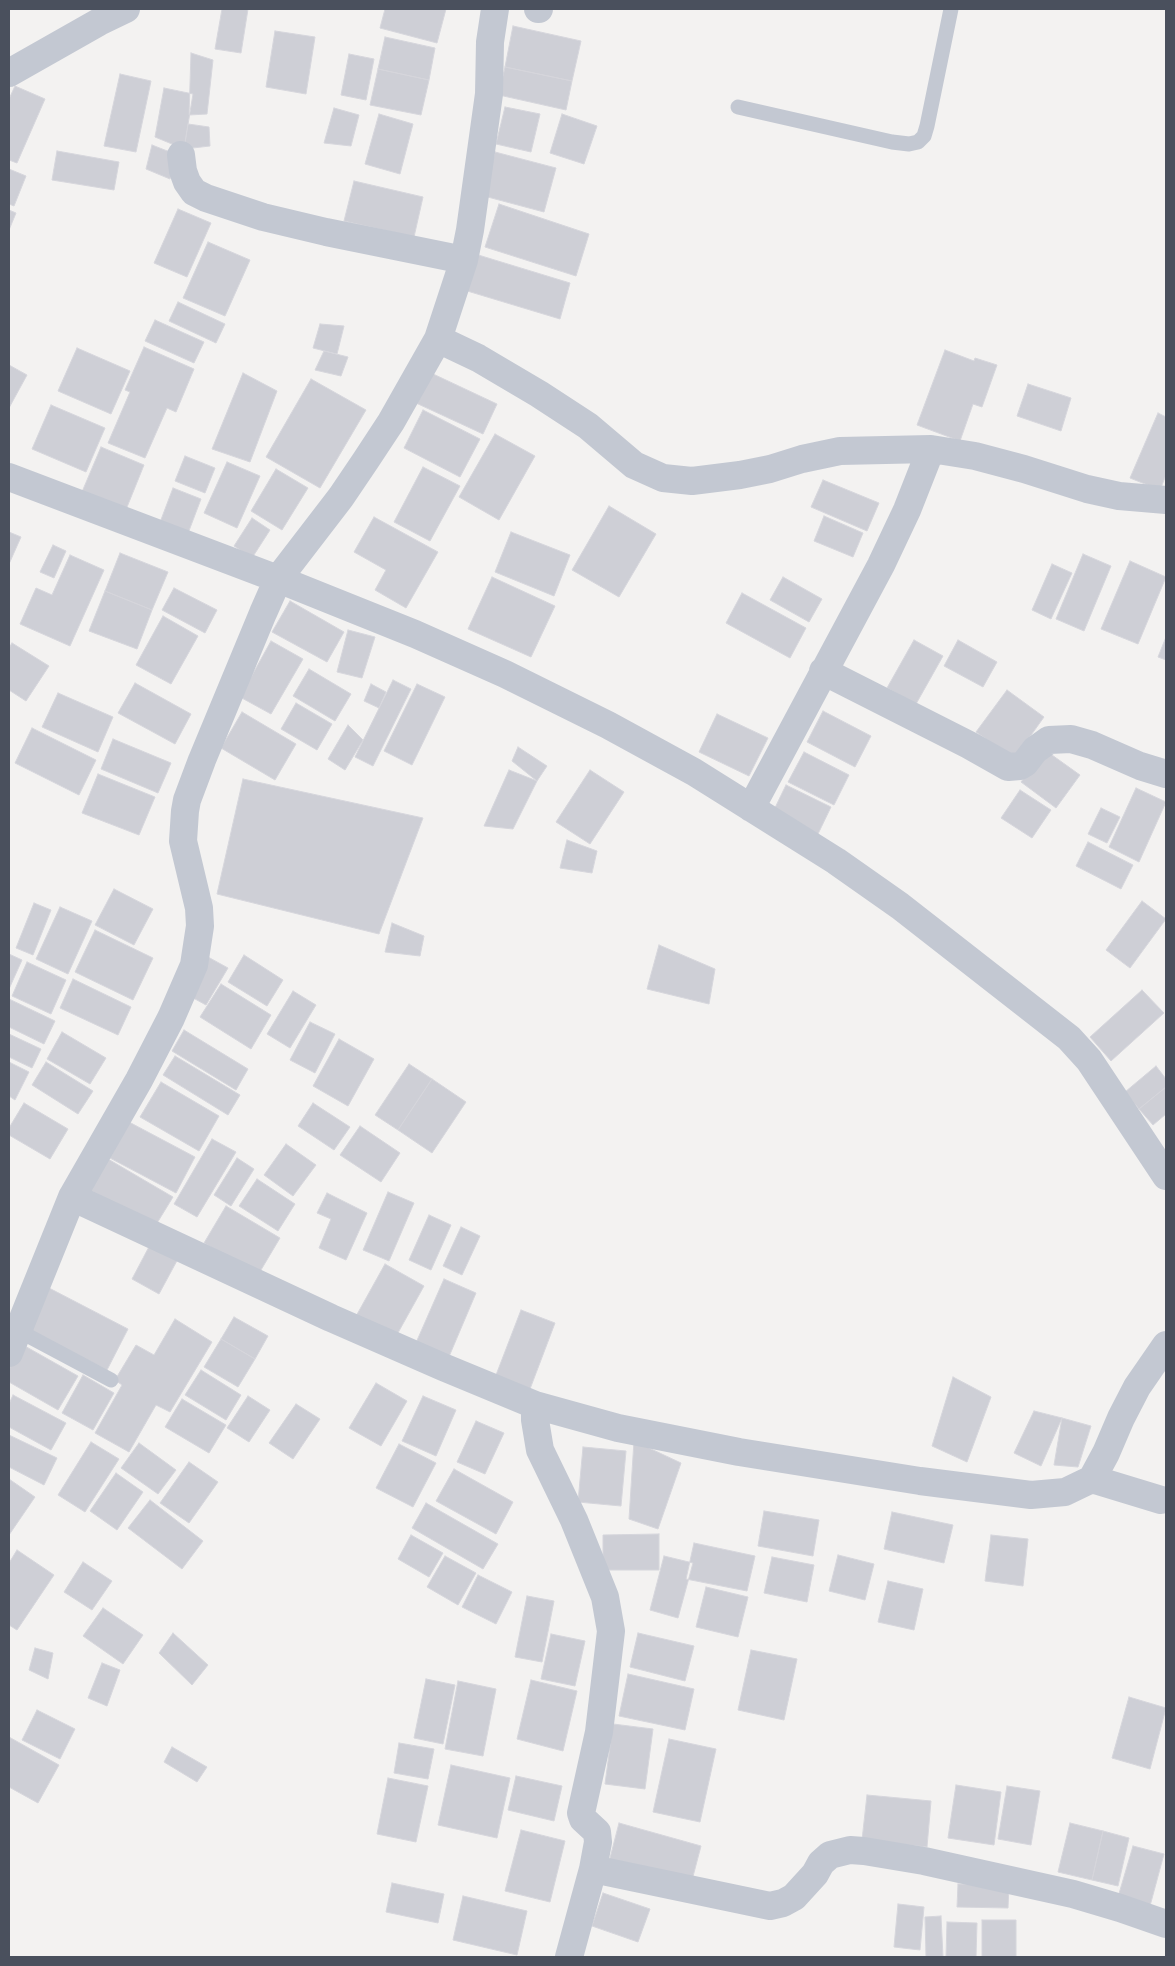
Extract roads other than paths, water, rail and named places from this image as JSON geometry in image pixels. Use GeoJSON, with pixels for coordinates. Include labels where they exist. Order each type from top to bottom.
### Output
{"type":"FeatureCollection","features":[{"type":"Feature","properties":{"kind":"street"},"geometry":{"type":"LineString","coordinates":[[9,74],[99,22],[126,9]]}},
{"type":"Feature","properties":{"kind":"street"},"geometry":{"type":"LineString","coordinates":[[14,1342],[72,1197],[154,1051],[179,1001],[194,965],[200,926],[199,908],[184,841],[183,827],[187,800],[278,578],[341,497],[366,460],[391,422],[438,339],[464,260],[476,191],[486,113],[490,42],[495,9]]}},
{"type":"Feature","properties":{"kind":"street"},"geometry":{"type":"LineString","coordinates":[[181,155],[183,171],[187,182],[194,192],[206,198],[263,217],[464,260]]}},
{"type":"Feature","properties":{"kind":"street"},"geometry":{"type":"LineString","coordinates":[[438,339],[478,358],[552,402],[588,426],[634,465],[663,478],[692,481],[740,475],[840,451],[931,449],[975,456],[1088,489],[1119,496],[1166,500]]}},
{"type":"Feature","properties":{"kind":"street"},"geometry":{"type":"LineString","coordinates":[[751,808],[881,565],[907,510],[931,449]]}},
{"type":"Feature","properties":{"kind":"street"},"geometry":{"type":"LineString","coordinates":[[9,477],[278,578],[415,634],[505,674],[608,725],[694,772],[836,861],[900,906],[1069,1038],[1089,1060],[1166,1176]]}},
{"type":"Feature","properties":{"kind":"street"},"geometry":{"type":"LineString","coordinates":[[823,671],[1008,767],[1020,766],[1025,763],[1035,750],[1049,740],[1071,739],[1092,745],[1140,766],[1166,774]]}},
{"type":"Feature","properties":{"kind":"street"},"geometry":{"type":"LineString","coordinates":[[72,1197],[358,1330],[535,1405],[618,1428],[655,1436],[738,1452],[920,1481],[1031,1495],[1065,1492],[1092,1479],[1137,1387],[1166,1346]]}},
{"type":"Feature","properties":{"kind":"street"},"geometry":{"type":"LineString","coordinates":[[535,1405],[535,1420],[540,1450],[574,1520],[605,1597],[611,1631],[599,1732],[581,1813],[583,1819],[599,1836],[593,1869],[569,1957]]}},
{"type":"Feature","properties":{"kind":"street"},"geometry":{"type":"LineString","coordinates":[[1092,1479],[1161,1500]]}},
{"type":"Feature","properties":{"kind":"street"},"geometry":{"type":"LineString","coordinates":[[593,1869],[770,1906],[783,1903],[794,1897],[815,1874],[821,1862],[830,1854],[850,1850],[864,1851],[924,1861],[1073,1894],[1166,1924]]}},
{"type":"Feature","properties":{"kind":"lane"},"geometry":{"type":"LineString","coordinates":[[738,107],[892,142],[909,144],[918,142],[924,136],[927,126],[951,9]]}},
{"type":"Feature","properties":{"kind":"lane"},"geometry":{"type":"LineString","coordinates":[[14,1342],[111,1380]]}}]}
